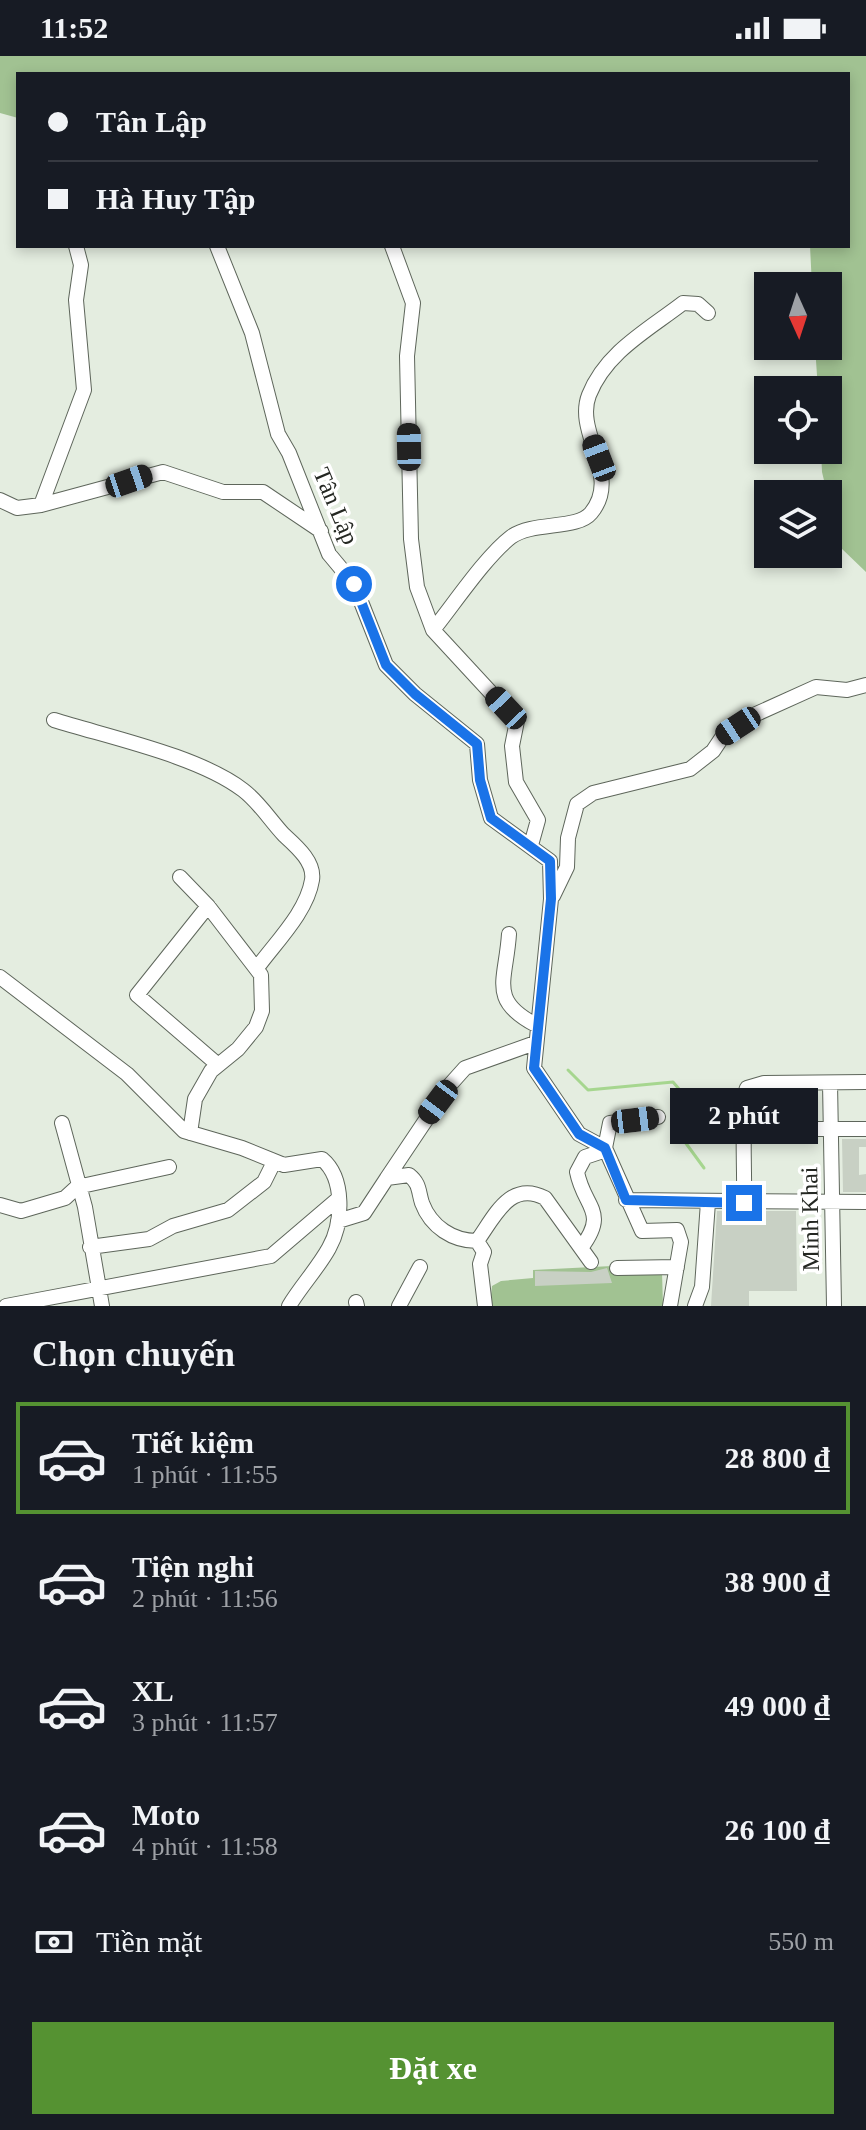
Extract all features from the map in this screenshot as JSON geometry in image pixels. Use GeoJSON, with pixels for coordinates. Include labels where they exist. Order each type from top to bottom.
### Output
{"type":"FeatureCollection","features":[{"type":"Feature","properties":{"kind":"street"},"geometry":{"type":"LineString","coordinates":[[41,505],[84,390],[76,300],[81,265],[77,248]]}},
{"type":"Feature","properties":{"kind":"street","name":"Tân Lập"},"geometry":{"type":"LineString","coordinates":[[218,248],[252,333],[278,434],[324,532],[329,554],[354,584],[386,665],[415,694],[477,744],[480,780],[491,818],[506,832],[531,845],[550,861],[551,899],[534,1068],[564,1117],[579,1134],[605,1149]]}},
{"type":"Feature","properties":{"kind":"street"},"geometry":{"type":"LineString","coordinates":[[393,248],[413,303],[407,356],[411,539],[417,587],[433,630],[517,721],[512,746],[516,782],[538,820],[531,845]]}},
{"type":"Feature","properties":{"kind":"street"},"geometry":{"type":"LineString","coordinates":[[433,630],[511,537],[534,527],[583,520],[592,512],[601,483],[601,467],[588,425],[587,406],[610,359],[683,303],[698,304],[708,313]]}},
{"type":"Feature","properties":{"kind":"street"},"geometry":{"type":"LineString","coordinates":[[0,500],[17,508],[41,505],[163,472],[223,492],[263,492],[324,532]]}},
{"type":"Feature","properties":{"kind":"street"},"geometry":{"type":"LineString","coordinates":[[551,899],[567,867],[568,838],[577,804],[593,793],[690,769],[713,751],[723,736],[754,715],[816,687],[847,690],[866,685]]}},
{"type":"Feature","properties":{"kind":"street"},"geometry":{"type":"LineString","coordinates":[[54,720],[182,760],[229,781],[253,798],[307,860],[313,876],[298,913],[257,968]]}},
{"type":"Feature","properties":{"kind":"street"},"geometry":{"type":"LineString","coordinates":[[180,877],[208,906],[261,975],[262,1011],[256,1027],[238,1049],[217,1064],[195,1099],[190,1133]]}},
{"type":"Feature","properties":{"kind":"street"},"geometry":{"type":"LineString","coordinates":[[208,906],[137,995],[217,1064]]}},
{"type":"Feature","properties":{"kind":"street"},"geometry":{"type":"LineString","coordinates":[[509,934],[503,996],[512,1012],[536,1025]]}},
{"type":"Feature","properties":{"kind":"street"},"geometry":{"type":"LineString","coordinates":[[0,977],[127,1074],[190,1133],[284,1165],[322,1159],[332,1168],[339,1198],[338,1221],[330,1247],[289,1306]]}},
{"type":"Feature","properties":{"kind":"street"},"geometry":{"type":"LineString","coordinates":[[338,1221],[364,1213],[448,1087],[465,1068],[535,1043]]}},
{"type":"Feature","properties":{"kind":"street"},"geometry":{"type":"LineString","coordinates":[[744,1203],[746,1129],[742,1097],[747,1088],[764,1083],[866,1082]]}},
{"type":"Feature","properties":{"kind":"street","name":"Minh Khai"},"geometry":{"type":"LineString","coordinates":[[830,1083],[834,1306]]}},
{"type":"Feature","properties":{"kind":"street"},"geometry":{"type":"LineString","coordinates":[[658,1117],[610,1123],[605,1149],[642,1231],[677,1230],[681,1242],[670,1306]]}},
{"type":"Feature","properties":{"kind":"street"},"geometry":{"type":"LineString","coordinates":[[62,1123],[77,1187],[85,1207],[96,1287],[102,1306]]}},
{"type":"Feature","properties":{"kind":"street"},"geometry":{"type":"LineString","coordinates":[[746,1129],[866,1129]]}},
{"type":"Feature","properties":{"kind":"street"},"geometry":{"type":"LineString","coordinates":[[581,1248],[591,1235],[596,1216],[577,1172],[585,1157],[605,1149]]}},
{"type":"Feature","properties":{"kind":"street"},"geometry":{"type":"LineString","coordinates":[[90,1247],[149,1239],[173,1226],[228,1210],[264,1182],[274,1162]]}},
{"type":"Feature","properties":{"kind":"street"},"geometry":{"type":"LineString","coordinates":[[0,1205],[21,1211],[65,1198],[77,1187],[169,1167]]}},
{"type":"Feature","properties":{"kind":"street"},"geometry":{"type":"LineString","coordinates":[[387,1178],[409,1175],[418,1183],[424,1207],[448,1236],[477,1241],[484,1252],[480,1264],[485,1306]]}},
{"type":"Feature","properties":{"kind":"street"},"geometry":{"type":"LineString","coordinates":[[477,1241],[508,1198],[516,1194],[534,1193],[545,1198],[591,1262]]}},
{"type":"Feature","properties":{"kind":"street"},"geometry":{"type":"LineString","coordinates":[[6,1306],[271,1256],[339,1198]]}},
{"type":"Feature","properties":{"kind":"street"},"geometry":{"type":"LineString","coordinates":[[626,1200],[866,1202]]}},
{"type":"Feature","properties":{"kind":"street"},"geometry":{"type":"LineString","coordinates":[[695,1306],[702,1287],[708,1202]]}},
{"type":"Feature","properties":{"kind":"street"},"geometry":{"type":"LineString","coordinates":[[399,1306],[420,1267]]}},
{"type":"Feature","properties":{"kind":"street"},"geometry":{"type":"LineString","coordinates":[[617,1268],[677,1267]]}},
{"type":"Feature","properties":{"kind":"green space"},"geometry":{"type":"Polygon","coordinates":[[[0,56],[866,56],[866,572],[842,549],[842,480],[824,480],[822,472],[822,464],[842,464],[842,376],[817,376],[816,360],[842,360],[842,272],[811,272],[810,248],[850,248],[850,72],[16,72],[16,117],[0,113],[0,56]]]}},
{"type":"Feature","properties":{"kind":"green space"},"geometry":{"type":"Polygon","coordinates":[[[612,1266],[614,1275],[662,1272],[663,1306],[490,1306],[492,1286],[501,1281],[533,1278],[533,1270],[612,1266]]]}},
{"type":"Feature","properties":{"kind":"building"},"geometry":{"type":"Polygon","coordinates":[[[842,1139],[866,1139],[866,1147],[859,1147],[859,1175],[866,1174],[866,1192],[843,1192],[842,1139]]]}},
{"type":"Feature","properties":{"kind":"building"},"geometry":{"type":"Polygon","coordinates":[[[717,1211],[796,1211],[797,1291],[749,1291],[749,1306],[711,1306],[717,1211]]]}},
{"type":"Feature","properties":{"kind":"building"},"geometry":{"type":"Polygon","coordinates":[[[607,1268],[612,1283],[535,1286],[535,1271],[591,1272],[607,1268]]]}},
{"type":"Feature","properties":{"kind":"waterway"},"geometry":{"type":"LineString","coordinates":[[568,1070],[588,1090],[673,1082],[679,1089],[685,1142],[704,1168]]}},
{"type":"Feature","properties":{"kind":"route"},"geometry":{"type":"LineString","coordinates":[[354,584],[364,617],[386,665],[415,694],[467,732],[477,744],[480,780],[491,818],[506,832],[523,839],[550,861],[551,899],[534,1068],[546,1089],[579,1134],[605,1148],[626,1200],[744,1203]]}}]}
